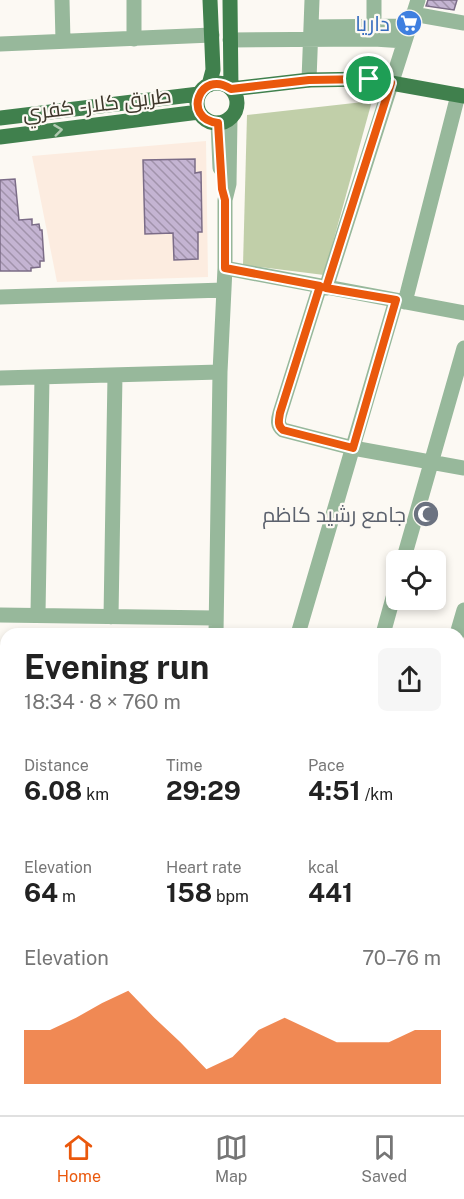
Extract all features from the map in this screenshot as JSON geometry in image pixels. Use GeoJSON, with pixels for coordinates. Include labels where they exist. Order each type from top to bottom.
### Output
{"type":"FeatureCollection","features":[{"type":"Feature","properties":{"kind":"main road"},"geometry":{"type":"LineString","coordinates":[[210,0],[213,70],[198,100],[199,112],[207,120],[224,120],[237,104],[231,89],[230,0]]}},
{"type":"Feature","properties":{"kind":"main road"},"geometry":{"type":"LineString","coordinates":[[0,118],[204,90],[220,83],[231,89],[309,80],[369,79],[461,96]]}},
{"type":"Feature","properties":{"kind":"main road","name":"طريق كلار - كفري"},"geometry":{"type":"LineString","coordinates":[[0,137],[199,112]]}},
{"type":"Feature","properties":{"kind":"street"},"geometry":{"type":"LineString","coordinates":[[62,0],[63,41]]}},
{"type":"Feature","properties":{"kind":"street"},"geometry":{"type":"LineString","coordinates":[[134,0],[134,39]]}},
{"type":"Feature","properties":{"kind":"street"},"geometry":{"type":"LineString","coordinates":[[309,80],[312,0]]}},
{"type":"Feature","properties":{"kind":"street"},"geometry":{"type":"LineString","coordinates":[[374,0],[374,32]]}},
{"type":"Feature","properties":{"kind":"street"},"geometry":{"type":"LineString","coordinates":[[374,32],[414,13],[464,23]]}},
{"type":"Feature","properties":{"kind":"street"},"geometry":{"type":"LineString","coordinates":[[414,13],[278,422],[283,430],[353,448],[464,468]]}},
{"type":"Feature","properties":{"kind":"street"},"geometry":{"type":"LineString","coordinates":[[230,40],[312,33],[374,32],[405,41]]}},
{"type":"Feature","properties":{"kind":"street"},"geometry":{"type":"LineString","coordinates":[[0,44],[212,35]]}},
{"type":"Feature","properties":{"kind":"street"},"geometry":{"type":"LineString","coordinates":[[369,79],[383,72],[399,59]]}},
{"type":"Feature","properties":{"kind":"street"},"geometry":{"type":"LineString","coordinates":[[300,628],[461,96]]}},
{"type":"Feature","properties":{"kind":"street"},"geometry":{"type":"LineString","coordinates":[[216,628],[220,372],[225,268],[225,200],[222,189],[224,120]]}},
{"type":"Feature","properties":{"kind":"street"},"geometry":{"type":"LineString","coordinates":[[225,268],[464,313]]}},
{"type":"Feature","properties":{"kind":"street"},"geometry":{"type":"LineString","coordinates":[[0,297],[224,290]]}},
{"type":"Feature","properties":{"kind":"street"},"geometry":{"type":"LineString","coordinates":[[406,550],[430,462],[458,390],[464,348]]}},
{"type":"Feature","properties":{"kind":"street"},"geometry":{"type":"LineString","coordinates":[[0,378],[220,372]]}},
{"type":"Feature","properties":{"kind":"street"},"geometry":{"type":"LineString","coordinates":[[111,617],[115,375]]}},
{"type":"Feature","properties":{"kind":"street"},"geometry":{"type":"LineString","coordinates":[[38,615],[42,377]]}},
{"type":"Feature","properties":{"kind":"street"},"geometry":{"type":"LineString","coordinates":[[385,628],[390,610]]}},
{"type":"Feature","properties":{"kind":"street"},"geometry":{"type":"LineString","coordinates":[[459,628],[464,610]]}},
{"type":"Feature","properties":{"kind":"street"},"geometry":{"type":"LineString","coordinates":[[0,615],[215,618]]}},
{"type":"Feature","properties":{"kind":"shaded area"},"geometry":{"type":"Polygon","coordinates":[[[206,141],[208,277],[57,282],[32,156],[206,141]]]}},
{"type":"Feature","properties":{"kind":"green space"},"geometry":{"type":"Polygon","coordinates":[[[372,101],[324,275],[243,265],[247,115],[372,101]]]}},
{"type":"Feature","properties":{"kind":"building"},"geometry":{"type":"Polygon","coordinates":[[[428,0],[457,0],[454,10],[426,6],[428,0]]]}},
{"type":"Feature","properties":{"kind":"building"},"geometry":{"type":"Polygon","coordinates":[[[195,159],[195,173],[201,172],[202,232],[198,232],[198,259],[174,260],[173,233],[145,234],[143,160],[195,159]]]}},
{"type":"Feature","properties":{"kind":"building"},"geometry":{"type":"Polygon","coordinates":[[[15,179],[19,220],[32,219],[32,225],[39,224],[42,230],[44,261],[40,261],[40,267],[31,268],[31,271],[0,271],[0,180],[15,179]]]}},
{"type":"Feature","properties":{"kind":"place","name":"داريا"},"geometry":{"type":"Point","coordinates":[409,23]}},
{"type":"Feature","properties":{"kind":"place","name":"جامع رشيد كاظم"},"geometry":{"type":"Point","coordinates":[426,514]}},
{"type":"Feature","properties":{"kind":"route"},"geometry":{"type":"LineString","coordinates":[[369,79],[391,83],[326,288],[396,300],[353,448],[279,427],[280,413],[320,286],[225,268],[225,200],[222,189],[218,123],[202,116],[199,112],[198,100],[203,89],[220,83],[231,89],[309,80],[369,79]]}}]}
